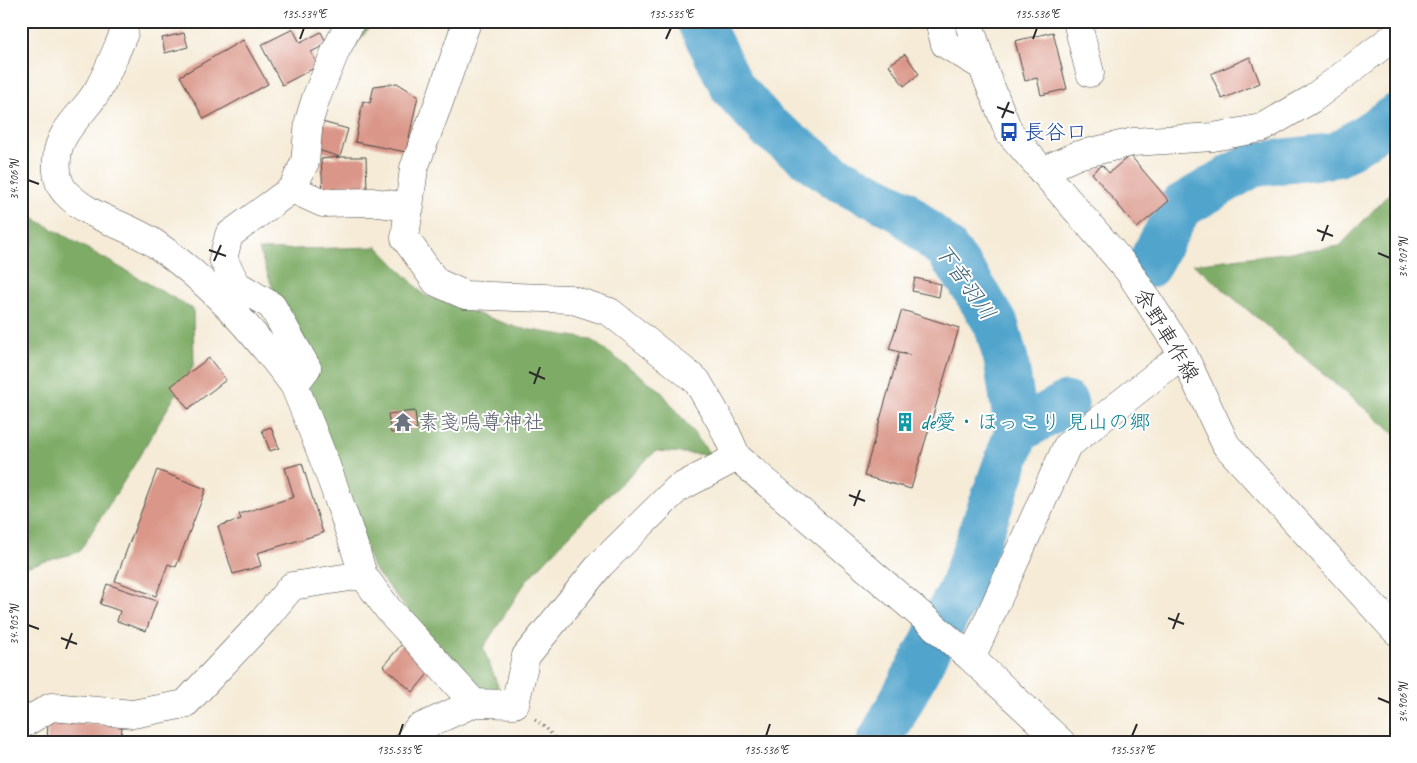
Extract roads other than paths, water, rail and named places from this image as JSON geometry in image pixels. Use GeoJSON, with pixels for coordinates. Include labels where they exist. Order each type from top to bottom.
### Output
{"type":"FeatureCollection","features":[{"type":"Feature","properties":{"kind":"street"},"geometry":{"type":"LineString","coordinates":[[294,385],[307,368],[272,306],[237,285],[224,259],[229,235],[292,189],[305,162],[309,120],[316,98],[336,50],[351,21]]}},
{"type":"Feature","properties":{"kind":"street"},"geometry":{"type":"LineString","coordinates":[[468,21],[414,168],[405,238],[436,282],[465,295],[570,300],[610,312],[697,381],[722,424],[737,457],[971,658],[1061,742]]}},
{"type":"Feature","properties":{"kind":"street"},"geometry":{"type":"LineString","coordinates":[[939,21],[945,44],[982,66]]}},
{"type":"Feature","properties":{"kind":"street","name":"余野車作線"},"geometry":{"type":"LineString","coordinates":[[969,21],[982,66],[1009,132],[1128,270],[1183,354],[1226,444],[1396,631]]}},
{"type":"Feature","properties":{"kind":"street"},"geometry":{"type":"LineString","coordinates":[[1077,21],[1090,73]]}},
{"type":"Feature","properties":{"kind":"street"},"geometry":{"type":"LineString","coordinates":[[124,33],[99,89],[62,137],[56,156],[57,176],[64,192],[86,210],[153,242],[196,274],[268,350],[294,385],[320,448],[363,575],[388,610],[474,703]]}},
{"type":"Feature","properties":{"kind":"street"},"geometry":{"type":"LineString","coordinates":[[1042,171],[1078,155],[1133,142],[1213,137],[1262,128],[1312,99],[1396,35]]}},
{"type":"Feature","properties":{"kind":"street"},"geometry":{"type":"LineString","coordinates":[[292,189],[323,203],[371,202],[410,206]]}},
{"type":"Feature","properties":{"kind":"street"},"geometry":{"type":"LineString","coordinates":[[971,658],[1067,446],[1183,354]]}},
{"type":"Feature","properties":{"kind":"street"},"geometry":{"type":"LineString","coordinates":[[409,742],[417,729],[474,703],[515,704],[526,656],[600,565],[677,489],[737,457]]}},
{"type":"Feature","properties":{"kind":"street"},"geometry":{"type":"LineString","coordinates":[[21,725],[51,708],[133,714],[185,704],[263,621],[292,586],[363,575]]}},
{"type":"Feature","properties":{"kind":"waterway","name":"下音羽川"},"geometry":{"type":"LineString","coordinates":[[699,21],[733,88],[768,127],[839,179],[901,210],[946,249],[968,279],[996,324],[1006,360],[1017,431],[960,591],[879,742]]}},
{"type":"Feature","properties":{"kind":"waterway"},"geometry":{"type":"LineString","coordinates":[[1148,266],[1180,207],[1252,165],[1337,155],[1396,116]]}},
{"type":"Feature","properties":{"kind":"waterway"},"geometry":{"type":"LineString","coordinates":[[1017,431],[1066,404]]}},
{"type":"Feature","properties":{"kind":"place","name":"長谷口"},"geometry":{"type":"Point","coordinates":[1009,132]}},
{"type":"Feature","properties":{"kind":"place","name":"素戔嗚尊神社"},"geometry":{"type":"Point","coordinates":[403,422]}},
{"type":"Feature","properties":{"kind":"place","name":"de愛・ほっこり 見山の郷"},"geometry":{"type":"Point","coordinates":[905,422]}}]}
